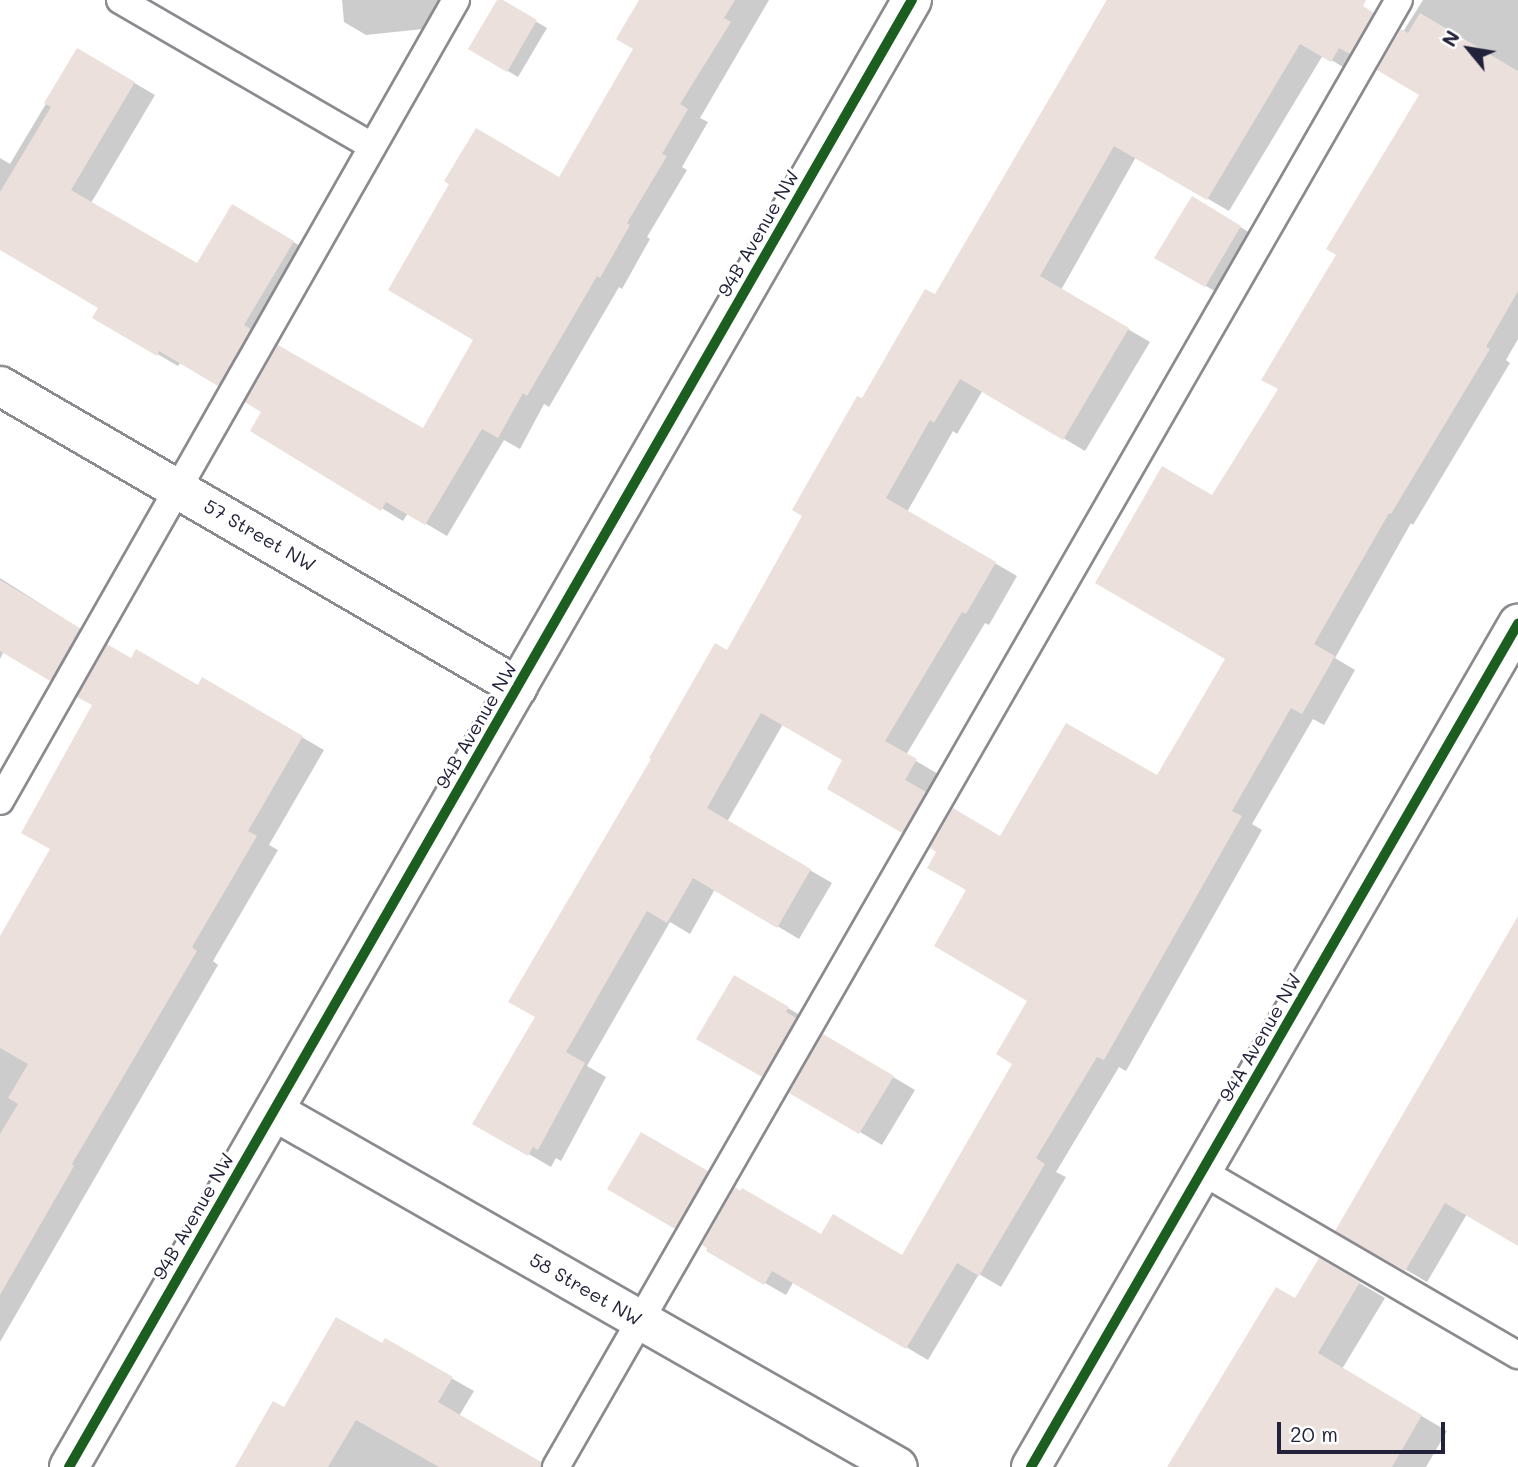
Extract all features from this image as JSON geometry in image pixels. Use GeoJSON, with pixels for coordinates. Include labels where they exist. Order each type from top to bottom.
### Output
{"type":"FeatureCollection","features":[{"type":"Feature","properties":{"kind":"street","name":"94B Avenue NW"},"geometry":{"type":"LineString","coordinates":[[69,1467],[912,0]]}},
{"type":"Feature","properties":{"kind":"street","name":"57 Street NW"},"geometry":{"type":"LineString","coordinates":[[0,386],[518,687]]}},
{"type":"Feature","properties":{"kind":"street","name":"94A Avenue NW"},"geometry":{"type":"LineString","coordinates":[[1031,1467],[1518,624]]}},
{"type":"Feature","properties":{"kind":"street","name":"58 Street NW"},"geometry":{"type":"LineString","coordinates":[[275,1111],[898,1467]]}},
{"type":"Feature","properties":{"kind":"lane"},"geometry":{"type":"LineString","coordinates":[[120,0],[372,146]]}},
{"type":"Feature","properties":{"kind":"lane"},"geometry":{"type":"LineString","coordinates":[[0,801],[456,0]]}},
{"type":"Feature","properties":{"kind":"lane"},"geometry":{"type":"LineString","coordinates":[[556,1467],[1399,0]]}},
{"type":"Feature","properties":{"kind":"lane"},"geometry":{"type":"LineString","coordinates":[[1203,1172],[1518,1355]]}},
{"type":"Feature","properties":{"kind":"building"},"geometry":{"type":"Polygon","coordinates":[[[497,0],[503,0],[537,20],[507,72],[468,49],[497,0]]]}},
{"type":"Feature","properties":{"kind":"building"},"geometry":{"type":"Polygon","coordinates":[[[639,0],[735,0],[724,18],[731,22],[680,104],[688,109],[662,154],[667,156],[627,223],[630,225],[600,278],[597,276],[527,396],[523,393],[498,438],[482,429],[425,525],[386,502],[381,511],[250,431],[261,412],[245,402],[278,345],[423,428],[473,340],[388,290],[449,184],[444,181],[476,128],[559,177],[633,49],[616,39],[639,0]]]}},
{"type":"Feature","properties":{"kind":"building"},"geometry":{"type":"Polygon","coordinates":[[[1107,0],[1366,0],[1363,6],[1374,13],[1350,54],[1339,48],[1331,62],[1300,44],[1207,200],[1114,146],[1040,276],[1129,328],[1063,440],[960,379],[934,423],[930,420],[886,498],[996,562],[966,614],[962,612],[885,741],[917,759],[905,780],[926,792],[902,833],[827,789],[842,760],[761,713],[707,808],[811,869],[777,928],[693,878],[667,923],[647,911],[566,1052],[585,1063],[538,1150],[533,1147],[528,1156],[472,1124],[535,1017],[508,1002],[651,759],[649,758],[715,643],[727,650],[802,516],[792,510],[857,396],[862,398],[925,289],[935,294],[1107,0]]]}},
{"type":"Feature","properties":{"kind":"building"},"geometry":{"type":"Polygon","coordinates":[[[1420,13],[1518,71],[1518,291],[1486,347],[1490,349],[1391,514],[1389,513],[1314,644],[1335,656],[1302,714],[1291,708],[1232,811],[1242,816],[1104,1060],[1097,1057],[1036,1158],[1045,1164],[979,1276],[957,1263],[906,1349],[772,1271],[764,1285],[706,1251],[707,1248],[702,1245],[735,1187],[740,1191],[742,1188],[821,1234],[833,1214],[902,1255],[1012,1064],[996,1054],[1027,1001],[934,946],[966,890],[927,868],[936,852],[930,848],[953,808],[1000,836],[1066,723],[1157,775],[1225,659],[1095,583],[1162,466],[1212,495],[1278,389],[1261,380],[1336,255],[1326,249],[1419,95],[1377,70],[1401,29],[1408,33],[1420,13]]]}},
{"type":"Feature","properties":{"kind":"building"},"geometry":{"type":"Polygon","coordinates":[[[77,48],[135,82],[71,190],[197,263],[232,204],[294,241],[244,325],[251,329],[218,386],[159,351],[157,356],[92,318],[98,308],[0,250],[0,192],[51,107],[44,103],[77,48]]]}},
{"type":"Feature","properties":{"kind":"building"},"geometry":{"type":"Polygon","coordinates":[[[1192,196],[1241,226],[1205,287],[1154,258],[1192,196]]]}},
{"type":"Feature","properties":{"kind":"building"},"geometry":{"type":"Polygon","coordinates":[[[0,580],[80,628],[50,681],[0,651],[0,580]]]}},
{"type":"Feature","properties":{"kind":"building"},"geometry":{"type":"Polygon","coordinates":[[[107,644],[131,658],[136,649],[198,685],[202,677],[303,736],[248,831],[257,836],[192,947],[197,951],[72,1164],[74,1166],[0,1295],[0,1134],[18,1104],[8,1098],[28,1064],[0,1048],[0,936],[50,849],[21,833],[92,705],[77,697],[107,644]]]}},
{"type":"Feature","properties":{"kind":"building"},"geometry":{"type":"Polygon","coordinates":[[[1518,916],[1518,1246],[1445,1203],[1405,1271],[1335,1231],[1518,916]]]}},
{"type":"Feature","properties":{"kind":"building"},"geometry":{"type":"Polygon","coordinates":[[[734,975],[789,1007],[786,1012],[796,1018],[762,1077],[696,1039],[734,975]]]}},
{"type":"Feature","properties":{"kind":"building"},"geometry":{"type":"Polygon","coordinates":[[[823,1034],[894,1076],[859,1134],[789,1093],[823,1034]]]}},
{"type":"Feature","properties":{"kind":"building"},"geometry":{"type":"Polygon","coordinates":[[[641,1132],[708,1171],[675,1229],[607,1189],[641,1132]]]}},
{"type":"Feature","properties":{"kind":"building"},"geometry":{"type":"Polygon","coordinates":[[[1319,1258],[1360,1282],[1318,1353],[1422,1415],[1392,1467],[1167,1467],[1276,1287],[1295,1298],[1319,1258]]]}},
{"type":"Feature","properties":{"kind":"building"},"geometry":{"type":"Polygon","coordinates":[[[336,1317],[382,1343],[385,1338],[453,1377],[438,1402],[541,1462],[540,1467],[439,1467],[356,1420],[328,1467],[235,1467],[273,1401],[284,1407],[336,1317]]]}},
{"type":"Feature","properties":{"kind":"cycle path"},"geometry":{"type":"LineString","coordinates":[[69,1467],[912,0]]}},
{"type":"Feature","properties":{"kind":"cycle path"},"geometry":{"type":"LineString","coordinates":[[1031,1467],[1518,624]]}}]}
